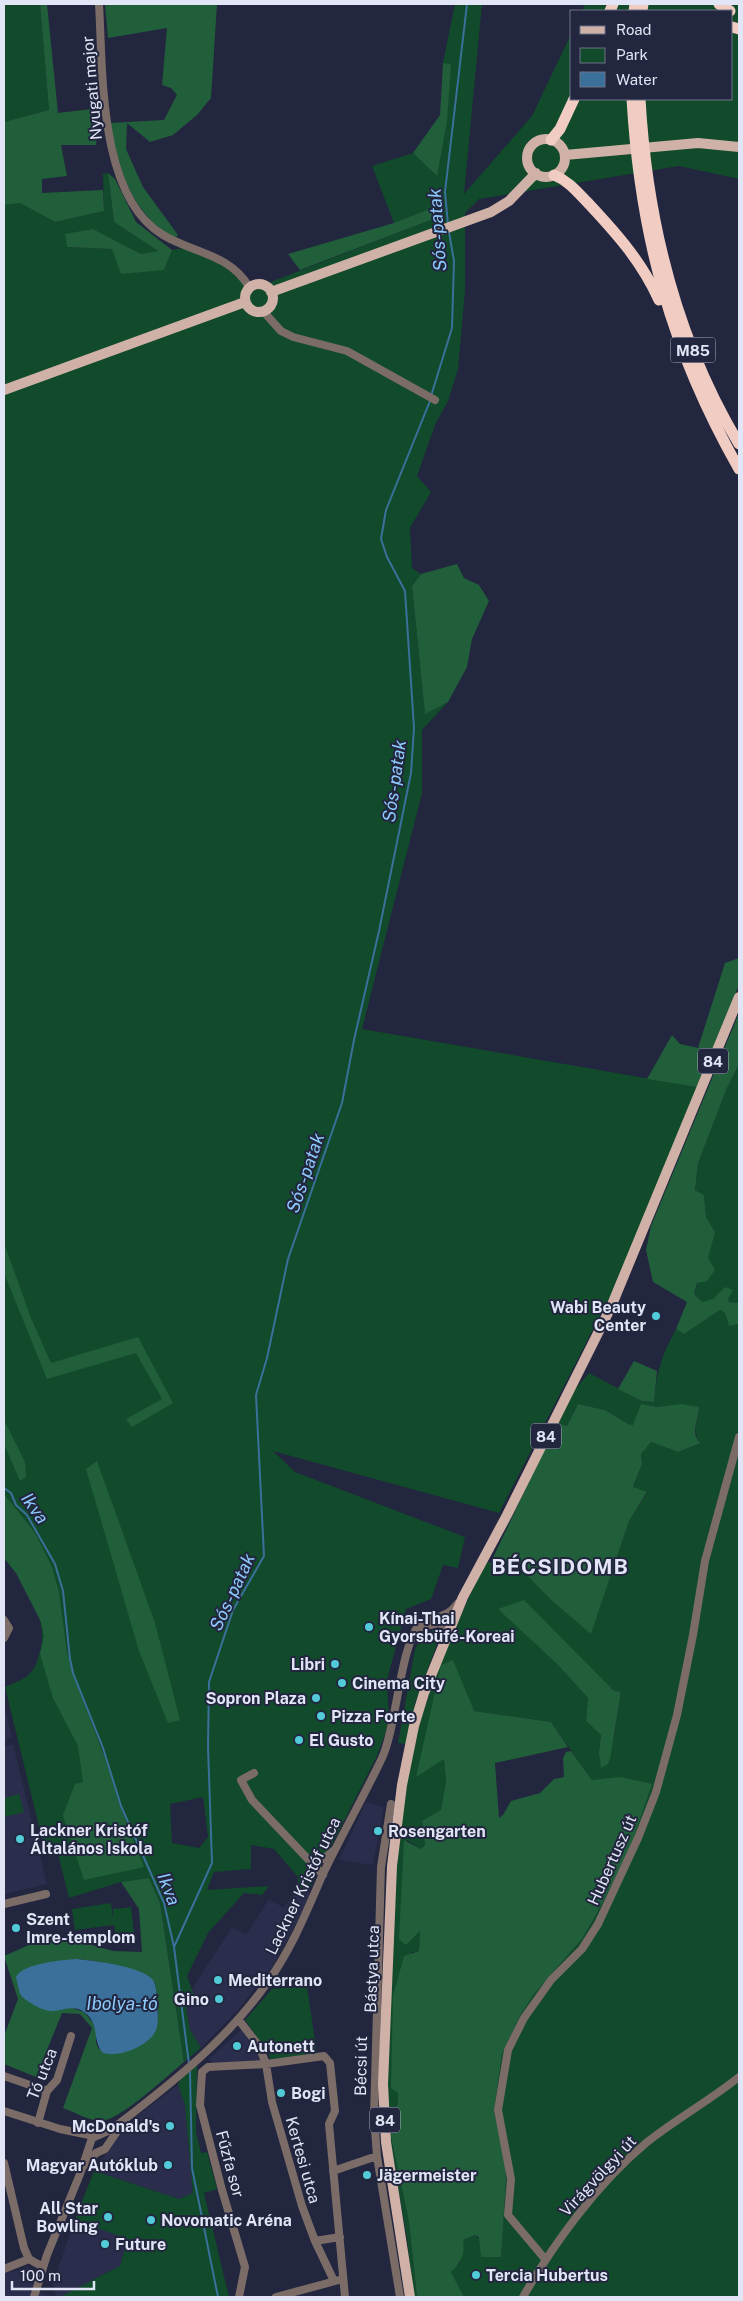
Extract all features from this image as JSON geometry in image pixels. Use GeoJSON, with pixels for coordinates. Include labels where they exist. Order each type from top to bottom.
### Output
{"type":"FeatureCollection","features":[{"type":"Feature","properties":{"kind":"highway"},"geometry":{"type":"LineString","coordinates":[[551,140],[560,129],[574,100]]}},
{"type":"Feature","properties":{"kind":"highway","name":"M85"},"geometry":{"type":"LineString","coordinates":[[632,100],[651,243],[673,325],[702,400],[739,470]]}},
{"type":"Feature","properties":{"kind":"highway","name":"M85"},"geometry":{"type":"LineString","coordinates":[[638,135],[642,100]]}},
{"type":"Feature","properties":{"kind":"highway","name":"M85"},"geometry":{"type":"LineString","coordinates":[[641,163],[661,251],[679,315],[701,371],[739,444]]}},
{"type":"Feature","properties":{"kind":"highway"},"geometry":{"type":"LineString","coordinates":[[554,175],[568,182],[630,249],[650,279],[673,325]]}},
{"type":"Feature","properties":{"kind":"main road"},"geometry":{"type":"LineString","coordinates":[[551,140],[561,145],[565,155],[563,166],[554,175],[545,176],[536,173],[528,160],[530,149],[537,142],[551,140]]}},
{"type":"Feature","properties":{"kind":"main road"},"geometry":{"type":"LineString","coordinates":[[565,155],[698,143],[739,147]]}},
{"type":"Feature","properties":{"kind":"main road"},"geometry":{"type":"LineString","coordinates":[[272,292],[457,226],[490,212],[509,201],[536,173]]}},
{"type":"Feature","properties":{"kind":"main road"},"geometry":{"type":"LineString","coordinates":[[262,284],[272,292],[272,302],[264,311],[251,310],[245,302],[245,295],[249,287],[262,284]]}},
{"type":"Feature","properties":{"kind":"main road"},"geometry":{"type":"LineString","coordinates":[[4,390],[245,302]]}},
{"type":"Feature","properties":{"kind":"main road","name":"84"},"geometry":{"type":"LineString","coordinates":[[442,1646],[463,1598],[507,1515],[611,1307],[739,997]]}},
{"type":"Feature","properties":{"kind":"main road","name":"Bástya utca"},"geometry":{"type":"LineString","coordinates":[[410,2297],[386,2142],[383,2101],[391,1876],[396,1824],[408,1753],[419,1709],[442,1646]]}},
{"type":"Feature","properties":{"kind":"street","name":"Nyugati major"},"geometry":{"type":"LineString","coordinates":[[99,4],[108,138],[117,170],[128,196],[146,221],[161,234],[224,261],[244,278],[249,287]]}},
{"type":"Feature","properties":{"kind":"street"},"geometry":{"type":"LineString","coordinates":[[264,311],[281,331],[293,338],[347,351],[435,400]]}},
{"type":"Feature","properties":{"kind":"street","name":"Hubertusz út"},"geometry":{"type":"LineString","coordinates":[[545,2259],[508,2215],[511,2179],[498,2110],[508,2050],[516,2033],[551,1980],[582,1949],[598,1924],[638,1838],[656,1792],[677,1715],[705,1561],[739,1437]]}},
{"type":"Feature","properties":{"kind":"street","name":"Lackner Kristóf utca"},"geometry":{"type":"LineString","coordinates":[[34,2297],[43,2267],[80,2174],[89,2145],[96,2136],[110,2130],[140,2108],[192,2065],[238,2020],[278,1967],[294,1939],[336,1848],[386,1748],[407,1654],[420,1624],[435,1620],[451,1611],[463,1598]]}},
{"type":"Feature","properties":{"kind":"street"},"geometry":{"type":"LineString","coordinates":[[4,1620],[10,1628],[4,1638]]}},
{"type":"Feature","properties":{"kind":"street"},"geometry":{"type":"LineString","coordinates":[[435,1620],[450,1628]]}},
{"type":"Feature","properties":{"kind":"street"},"geometry":{"type":"LineString","coordinates":[[435,1620],[444,1632],[442,1646]]}},
{"type":"Feature","properties":{"kind":"street"},"geometry":{"type":"LineString","coordinates":[[254,1773],[241,1780],[248,1792],[323,1875]]}},
{"type":"Feature","properties":{"kind":"street","name":"Bécsi út"},"geometry":{"type":"LineString","coordinates":[[391,1804],[381,1867],[374,2076],[377,2156],[400,2297]]}},
{"type":"Feature","properties":{"kind":"street"},"geometry":{"type":"LineString","coordinates":[[309,1859],[322,1859],[336,1848]]}},
{"type":"Feature","properties":{"kind":"street"},"geometry":{"type":"LineString","coordinates":[[4,1904],[46,1894]]}},
{"type":"Feature","properties":{"kind":"street","name":"Kertesi utca"},"geometry":{"type":"LineString","coordinates":[[238,2020],[259,2046],[266,2064],[272,2102],[302,2206],[315,2241],[334,2281]]}},
{"type":"Feature","properties":{"kind":"street","name":"Tó utca"},"geometry":{"type":"LineString","coordinates":[[38,2122],[47,2091],[57,2080],[71,2036]]}},
{"type":"Feature","properties":{"kind":"street"},"geometry":{"type":"LineString","coordinates":[[266,2064],[324,2056],[330,2062],[335,2111],[329,2124],[345,2297]]}},
{"type":"Feature","properties":{"kind":"street","name":"Fűzfa sor"},"geometry":{"type":"LineString","coordinates":[[240,2297],[245,2267],[222,2190],[200,2105],[201,2074],[206,2067],[266,2064]]}},
{"type":"Feature","properties":{"kind":"street"},"geometry":{"type":"LineString","coordinates":[[4,2076],[47,2091]]}},
{"type":"Feature","properties":{"kind":"street","name":"Virágvölgyi út"},"geometry":{"type":"LineString","coordinates":[[523,2297],[545,2259],[589,2204],[635,2153],[739,2077]]}},
{"type":"Feature","properties":{"kind":"street","name":"Lackner Kristóf utca"},"geometry":{"type":"LineString","coordinates":[[80,2174],[96,2153],[105,2149],[114,2134],[140,2108]]}},
{"type":"Feature","properties":{"kind":"street"},"geometry":{"type":"LineString","coordinates":[[4,2111],[79,2137],[96,2153]]}},
{"type":"Feature","properties":{"kind":"street"},"geometry":{"type":"LineString","coordinates":[[60,2129],[104,2138],[106,2145]]}},
{"type":"Feature","properties":{"kind":"street"},"geometry":{"type":"LineString","coordinates":[[333,2171],[377,2156]]}},
{"type":"Feature","properties":{"kind":"street"},"geometry":{"type":"LineString","coordinates":[[4,2163],[26,2255],[29,2259],[43,2267]]}},
{"type":"Feature","properties":{"kind":"street"},"geometry":{"type":"LineString","coordinates":[[315,2241],[340,2237]]}},
{"type":"Feature","properties":{"kind":"street"},"geometry":{"type":"LineString","coordinates":[[4,2268],[29,2259]]}},
{"type":"Feature","properties":{"kind":"street"},"geometry":{"type":"LineString","coordinates":[[276,2297],[343,2278]]}},
{"type":"Feature","properties":{"kind":"shaded area"},"geometry":{"type":"Polygon","coordinates":[[[4,1704],[12,1738],[4,1740],[4,1704]]]}},
{"type":"Feature","properties":{"kind":"shaded area","name":"Lackner Kristóf Általános Iskola"},"geometry":{"type":"Polygon","coordinates":[[[13,1744],[47,1884],[4,1894],[4,1746],[13,1744]]]}},
{"type":"Feature","properties":{"kind":"shaded area"},"geometry":{"type":"Polygon","coordinates":[[[366,1802],[384,1807],[373,1865],[339,1860],[366,1802]]]}},
{"type":"Feature","properties":{"kind":"shaded area"},"geometry":{"type":"Polygon","coordinates":[[[298,1888],[312,1894],[273,1965],[237,2011],[201,2048],[190,2030],[186,2008],[194,1995],[192,1989],[232,1927],[246,1935],[269,1899],[284,1908],[298,1888]]]}},
{"type":"Feature","properties":{"kind":"shaded area"},"geometry":{"type":"Polygon","coordinates":[[[242,2029],[256,2046],[259,2060],[213,2064],[209,2059],[242,2029]]]}},
{"type":"Feature","properties":{"kind":"shaded area"},"geometry":{"type":"Polygon","coordinates":[[[178,2085],[185,2105],[193,2194],[179,2199],[94,2171],[119,2135],[137,2116],[178,2085]]]}},
{"type":"Feature","properties":{"kind":"shaded area"},"geometry":{"type":"Polygon","coordinates":[[[75,2220],[128,2238],[120,2266],[60,2297],[56,2297],[53,2283],[75,2220]]]}},
{"type":"Feature","properties":{"kind":"shaded area"},"geometry":{"type":"Polygon","coordinates":[[[28,2267],[32,2271],[32,2282],[41,2293],[55,2297],[4,2297],[4,2274],[28,2267]]]}},
{"type":"Feature","properties":{"kind":"green space"},"geometry":{"type":"Polygon","coordinates":[[[4,4],[40,4],[49,110],[4,122],[4,4]]]}},
{"type":"Feature","properties":{"kind":"green space"},"geometry":{"type":"Polygon","coordinates":[[[40,4],[47,4],[58,113],[100,108],[96,145],[61,145],[67,176],[42,179],[42,193],[103,190],[104,211],[55,222],[20,203],[4,205],[4,122],[49,110],[40,4]]]}},
{"type":"Feature","properties":{"kind":"green space"},"geometry":{"type":"Polygon","coordinates":[[[105,4],[217,4],[211,98],[197,115],[173,135],[150,142],[127,123],[126,149],[143,187],[178,235],[175,239],[148,217],[129,189],[118,157],[110,123],[164,120],[177,95],[171,88],[162,85],[167,28],[108,38],[105,4]]]}},
{"type":"Feature","properties":{"kind":"green space"},"geometry":{"type":"Polygon","coordinates":[[[455,4],[482,4],[464,194],[532,116],[570,36],[570,100],[733,100],[733,10],[582,10],[585,4],[739,4],[739,179],[679,166],[479,199],[465,213],[465,291],[458,369],[448,401],[435,425],[417,476],[431,492],[410,528],[412,568],[421,574],[412,586],[425,713],[448,702],[422,730],[422,793],[362,1029],[697,1087],[629,1259],[499,1513],[273,1451],[295,1472],[465,1537],[458,1568],[443,1565],[431,1599],[406,1609],[387,1680],[389,1723],[377,1756],[308,1892],[298,1888],[298,1877],[274,1849],[251,1845],[251,1869],[214,1872],[207,1890],[269,1886],[262,1895],[244,1893],[208,1933],[187,1976],[194,1995],[186,2008],[190,2030],[201,2048],[184,2062],[160,1903],[149,1878],[121,1882],[69,1898],[58,1854],[46,1855],[5,1687],[22,1679],[33,1670],[42,1642],[42,1629],[39,1616],[28,1591],[4,1558],[4,205],[20,203],[55,222],[104,211],[103,174],[108,173],[114,222],[158,251],[141,254],[93,229],[67,247],[112,249],[164,270],[172,250],[194,250],[225,267],[250,290],[436,218],[434,207],[394,223],[372,166],[413,153],[436,175],[451,65],[443,63],[455,4]],[[203,1797],[170,1804],[172,1843],[199,1848],[208,1837],[203,1797]]]}},
{"type":"Feature","properties":{"kind":"green space"},"geometry":{"type":"Polygon","coordinates":[[[443,63],[451,64],[447,121],[437,176],[413,153],[440,115],[443,63]]]}},
{"type":"Feature","properties":{"kind":"green space"},"geometry":{"type":"Polygon","coordinates":[[[108,173],[115,179],[136,222],[172,250],[164,270],[121,274],[112,249],[67,247],[65,234],[93,229],[141,254],[158,251],[114,222],[108,173]]]}},
{"type":"Feature","properties":{"kind":"green space"},"geometry":{"type":"Polygon","coordinates":[[[434,207],[436,218],[300,270],[288,254],[394,223],[434,207]]]}},
{"type":"Feature","properties":{"kind":"green space"},"geometry":{"type":"Polygon","coordinates":[[[457,564],[464,578],[479,585],[489,601],[472,639],[467,667],[448,702],[425,714],[412,586],[421,574],[457,564]]]}},
{"type":"Feature","properties":{"kind":"green space"},"geometry":{"type":"Polygon","coordinates":[[[739,958],[739,985],[697,1087],[647,1079],[672,1035],[680,1044],[698,1048],[725,963],[739,958]]]}},
{"type":"Feature","properties":{"kind":"green space"},"geometry":{"type":"Polygon","coordinates":[[[739,1013],[739,1064],[727,1088],[698,1163],[695,1190],[704,1195],[706,1217],[715,1232],[708,1258],[715,1270],[707,1281],[697,1283],[694,1294],[702,1302],[713,1299],[725,1287],[733,1290],[728,1299],[729,1302],[739,1303],[739,1324],[729,1326],[725,1313],[720,1310],[684,1334],[676,1329],[687,1302],[653,1282],[646,1250],[651,1226],[739,1013]]]}},
{"type":"Feature","properties":{"kind":"green space"},"geometry":{"type":"Polygon","coordinates":[[[739,1064],[739,1303],[729,1302],[727,1299],[702,1302],[694,1294],[715,1232],[706,1217],[704,1195],[695,1190],[698,1163],[727,1088],[739,1064]]]}},
{"type":"Feature","properties":{"kind":"green space"},"geometry":{"type":"Polygon","coordinates":[[[4,1243],[31,1318],[51,1363],[138,1337],[173,1403],[132,1427],[126,1419],[162,1399],[136,1353],[47,1379],[4,1273],[4,1243]]]}},
{"type":"Feature","properties":{"kind":"green space"},"geometry":{"type":"Polygon","coordinates":[[[720,1310],[725,1313],[729,1325],[739,1324],[739,2297],[464,2297],[451,2272],[460,2263],[463,2240],[475,2235],[501,2257],[506,2180],[505,2165],[494,2111],[502,2054],[520,2016],[534,1994],[582,1939],[630,1848],[634,1779],[592,1780],[551,1722],[474,1711],[416,1776],[444,1758],[446,1781],[441,1811],[422,1821],[425,1845],[421,1849],[407,1840],[406,1945],[420,1931],[419,1951],[412,1952],[398,2104],[392,2111],[391,2137],[409,2222],[417,2297],[414,2297],[407,2239],[388,2130],[386,2072],[395,1865],[415,1737],[441,1659],[485,1562],[502,1564],[512,1560],[552,1601],[591,1633],[629,1521],[647,1493],[633,1488],[642,1464],[641,1454],[651,1442],[678,1452],[701,1443],[696,1435],[699,1408],[688,1405],[658,1407],[641,1404],[634,1425],[628,1424],[605,1410],[578,1404],[567,1426],[557,1423],[571,1394],[589,1373],[642,1401],[654,1402],[660,1364],[667,1348],[676,1329],[684,1334],[720,1310]],[[522,1631],[558,1665],[588,1698],[586,1721],[601,1735],[599,1752],[614,1737],[621,1692],[614,1690],[522,1631]]]}},
{"type":"Feature","properties":{"kind":"green space"},"geometry":{"type":"Polygon","coordinates":[[[634,1361],[657,1371],[654,1402],[642,1401],[618,1389],[634,1361]]]}},
{"type":"Feature","properties":{"kind":"green space"},"geometry":{"type":"Polygon","coordinates":[[[578,1404],[605,1410],[633,1425],[641,1404],[658,1407],[681,1404],[699,1407],[695,1431],[697,1439],[701,1443],[678,1452],[651,1442],[641,1454],[642,1464],[633,1487],[647,1492],[629,1521],[591,1634],[552,1601],[512,1560],[502,1564],[490,1564],[557,1423],[567,1426],[578,1404]]]}},
{"type":"Feature","properties":{"kind":"green space"},"geometry":{"type":"Polygon","coordinates":[[[4,1420],[25,1462],[26,1477],[20,1481],[4,1444],[4,1420]]]}},
{"type":"Feature","properties":{"kind":"green space"},"geometry":{"type":"Polygon","coordinates":[[[97,1461],[155,1623],[180,1720],[168,1723],[139,1651],[86,1469],[97,1461]]]}},
{"type":"Feature","properties":{"kind":"green space"},"geometry":{"type":"Polygon","coordinates":[[[4,1494],[35,1533],[52,1567],[59,1592],[67,1653],[74,1677],[108,1767],[119,1804],[144,1867],[84,1880],[63,1815],[75,1784],[83,1782],[78,1746],[53,1698],[40,1654],[44,1637],[41,1622],[16,1573],[4,1558],[4,1494]]]}},
{"type":"Feature","properties":{"kind":"green space"},"geometry":{"type":"Polygon","coordinates":[[[524,1600],[613,1690],[621,1692],[610,1759],[608,1764],[601,1768],[599,1752],[601,1735],[586,1721],[588,1698],[558,1665],[498,1609],[524,1600]]]}},
{"type":"Feature","properties":{"kind":"green space"},"geometry":{"type":"Polygon","coordinates":[[[433,1630],[439,1632],[439,1639],[415,1703],[407,1744],[398,1743],[415,1649],[423,1636],[433,1630]]]}},
{"type":"Feature","properties":{"kind":"green space"},"geometry":{"type":"Polygon","coordinates":[[[453,1660],[474,1711],[551,1722],[568,1747],[495,1763],[499,1818],[503,1815],[511,1801],[540,1793],[554,1779],[564,1777],[563,1758],[566,1752],[571,1751],[592,1780],[621,1777],[652,1784],[630,1848],[603,1902],[582,1939],[534,1994],[520,2016],[502,2054],[494,2111],[505,2165],[506,2180],[501,2257],[481,2257],[479,2237],[475,2235],[463,2240],[464,2250],[462,2258],[451,2272],[464,2297],[417,2297],[409,2222],[391,2137],[392,2111],[398,2104],[398,2093],[391,2088],[393,1996],[404,1956],[419,1951],[420,1931],[406,1945],[399,1939],[404,1840],[421,1849],[425,1845],[422,1821],[441,1810],[446,1781],[444,1759],[416,1777],[441,1665],[453,1660]]]}},
{"type":"Feature","properties":{"kind":"green space"},"geometry":{"type":"Polygon","coordinates":[[[19,1794],[24,1812],[4,1817],[4,1798],[19,1794]]]}},
{"type":"Feature","properties":{"kind":"green space"},"geometry":{"type":"Polygon","coordinates":[[[149,1878],[160,1903],[184,2062],[130,2107],[107,2120],[99,2121],[86,2118],[63,2108],[92,2028],[80,2014],[62,2013],[36,2077],[4,2064],[4,2036],[18,1999],[4,1956],[29,1945],[66,1938],[113,1951],[142,1952],[139,1909],[121,1882],[149,1878]],[[78,1959],[26,2000],[52,2011],[69,2007],[84,2012],[96,2026],[96,2043],[99,2049],[146,2042],[155,2030],[157,2022],[158,2006],[155,1983],[138,1972],[108,1963],[78,1959]]]}},
{"type":"Feature","properties":{"kind":"green space"},"geometry":{"type":"Polygon","coordinates":[[[111,1903],[113,1918],[113,1909],[131,1907],[135,1942],[117,1944],[114,1925],[75,1930],[72,1909],[111,1903]]]}},
{"type":"Feature","properties":{"kind":"green space"},"geometry":{"type":"Polygon","coordinates":[[[307,1986],[317,2055],[270,2059],[268,2045],[260,2041],[245,2020],[272,1989],[307,1986]]]}},
{"type":"Feature","properties":{"kind":"green space"},"geometry":{"type":"Polygon","coordinates":[[[197,2065],[196,2132],[201,2153],[207,2152],[217,2189],[204,2193],[229,2297],[60,2297],[120,2266],[128,2239],[75,2220],[94,2171],[179,2199],[193,2193],[185,2105],[178,2085],[180,2080],[197,2065]]]}},
{"type":"Feature","properties":{"kind":"water","name":"Ibolya-tó"},"geometry":{"type":"Polygon","coordinates":[[[77,1959],[127,1967],[145,1974],[153,1980],[156,1988],[158,2020],[157,2027],[149,2039],[127,2052],[118,2054],[103,2053],[97,2043],[92,2022],[84,2012],[73,2008],[54,2011],[45,2010],[31,2003],[20,1994],[16,1977],[20,1972],[35,1965],[77,1959]]]}},
{"type":"Feature","properties":{"kind":"waterway","name":"Sós-patak"},"geometry":{"type":"LineString","coordinates":[[448,225],[445,192],[467,4]]}},
{"type":"Feature","properties":{"kind":"waterway","name":"Sós-patak"},"geometry":{"type":"LineString","coordinates":[[431,396],[452,328],[454,261],[449,232]]}},
{"type":"Feature","properties":{"kind":"waterway","name":"Sós-patak"},"geometry":{"type":"LineString","coordinates":[[174,1947],[212,1863],[208,1746],[209,1682],[233,1610],[264,1556],[256,1395],[267,1358],[288,1259],[342,1103],[411,773],[414,728],[405,591],[387,557],[381,539],[386,510],[430,401]]}},
{"type":"Feature","properties":{"kind":"waterway","name":"Ikva"},"geometry":{"type":"LineString","coordinates":[[4,1488],[11,1493],[16,1505],[27,1515],[55,1564],[63,1591],[73,1673],[103,1748],[121,1806],[164,1903],[174,1947],[189,2064]]}},
{"type":"Feature","properties":{"kind":"waterway","name":"Ikva"},"geometry":{"type":"LineString","coordinates":[[190,2071],[192,2168],[218,2297]]}},
{"type":"Feature","properties":{"kind":"place","name":"Wabi Beauty Center"},"geometry":{"type":"Point","coordinates":[656,1316]}},
{"type":"Feature","properties":{"kind":"place","name":"Kínai-Thai Gyorsbüfé-Koreai"},"geometry":{"type":"Point","coordinates":[369,1627]}},
{"type":"Feature","properties":{"kind":"place","name":"Libri"},"geometry":{"type":"Point","coordinates":[335,1664]}},
{"type":"Feature","properties":{"kind":"place","name":"Cinema City"},"geometry":{"type":"Point","coordinates":[342,1683]}},
{"type":"Feature","properties":{"kind":"place","name":"Sopron Plaza"},"geometry":{"type":"Point","coordinates":[316,1698]}},
{"type":"Feature","properties":{"kind":"place","name":"Pizza Forte"},"geometry":{"type":"Point","coordinates":[321,1716]}},
{"type":"Feature","properties":{"kind":"place","name":"El Gusto"},"geometry":{"type":"Point","coordinates":[299,1740]}},
{"type":"Feature","properties":{"kind":"place","name":"Rosengarten"},"geometry":{"type":"Point","coordinates":[378,1831]}},
{"type":"Feature","properties":{"kind":"place","name":"Lackner Kristóf Általános Iskola"},"geometry":{"type":"Point","coordinates":[20,1839]}},
{"type":"Feature","properties":{"kind":"place","name":"Szent Imre-templom"},"geometry":{"type":"Point","coordinates":[16,1928]}},
{"type":"Feature","properties":{"kind":"place","name":"Mediterrano"},"geometry":{"type":"Point","coordinates":[218,1980]}},
{"type":"Feature","properties":{"kind":"place","name":"Gino"},"geometry":{"type":"Point","coordinates":[219,1999]}},
{"type":"Feature","properties":{"kind":"place","name":"Autonett"},"geometry":{"type":"Point","coordinates":[237,2046]}},
{"type":"Feature","properties":{"kind":"place","name":"Bogi"},"geometry":{"type":"Point","coordinates":[281,2093]}},
{"type":"Feature","properties":{"kind":"place","name":"McDonald's"},"geometry":{"type":"Point","coordinates":[170,2126]}},
{"type":"Feature","properties":{"kind":"place","name":"Magyar Autóklub"},"geometry":{"type":"Point","coordinates":[168,2165]}},
{"type":"Feature","properties":{"kind":"place","name":"Jägermeister"},"geometry":{"type":"Point","coordinates":[367,2175]}},
{"type":"Feature","properties":{"kind":"place","name":"All Star Bowling"},"geometry":{"type":"Point","coordinates":[108,2217]}},
{"type":"Feature","properties":{"kind":"place","name":"Novomatic Aréna"},"geometry":{"type":"Point","coordinates":[151,2220]}},
{"type":"Feature","properties":{"kind":"place","name":"Future"},"geometry":{"type":"Point","coordinates":[105,2244]}},
{"type":"Feature","properties":{"kind":"place","name":"Tercia Hubertus"},"geometry":{"type":"Point","coordinates":[476,2275]}},
{"type":"Feature","properties":{"kind":"district","name":"BÉCSIDOMB"},"geometry":{"type":"Point","coordinates":[560,1566]}}]}
